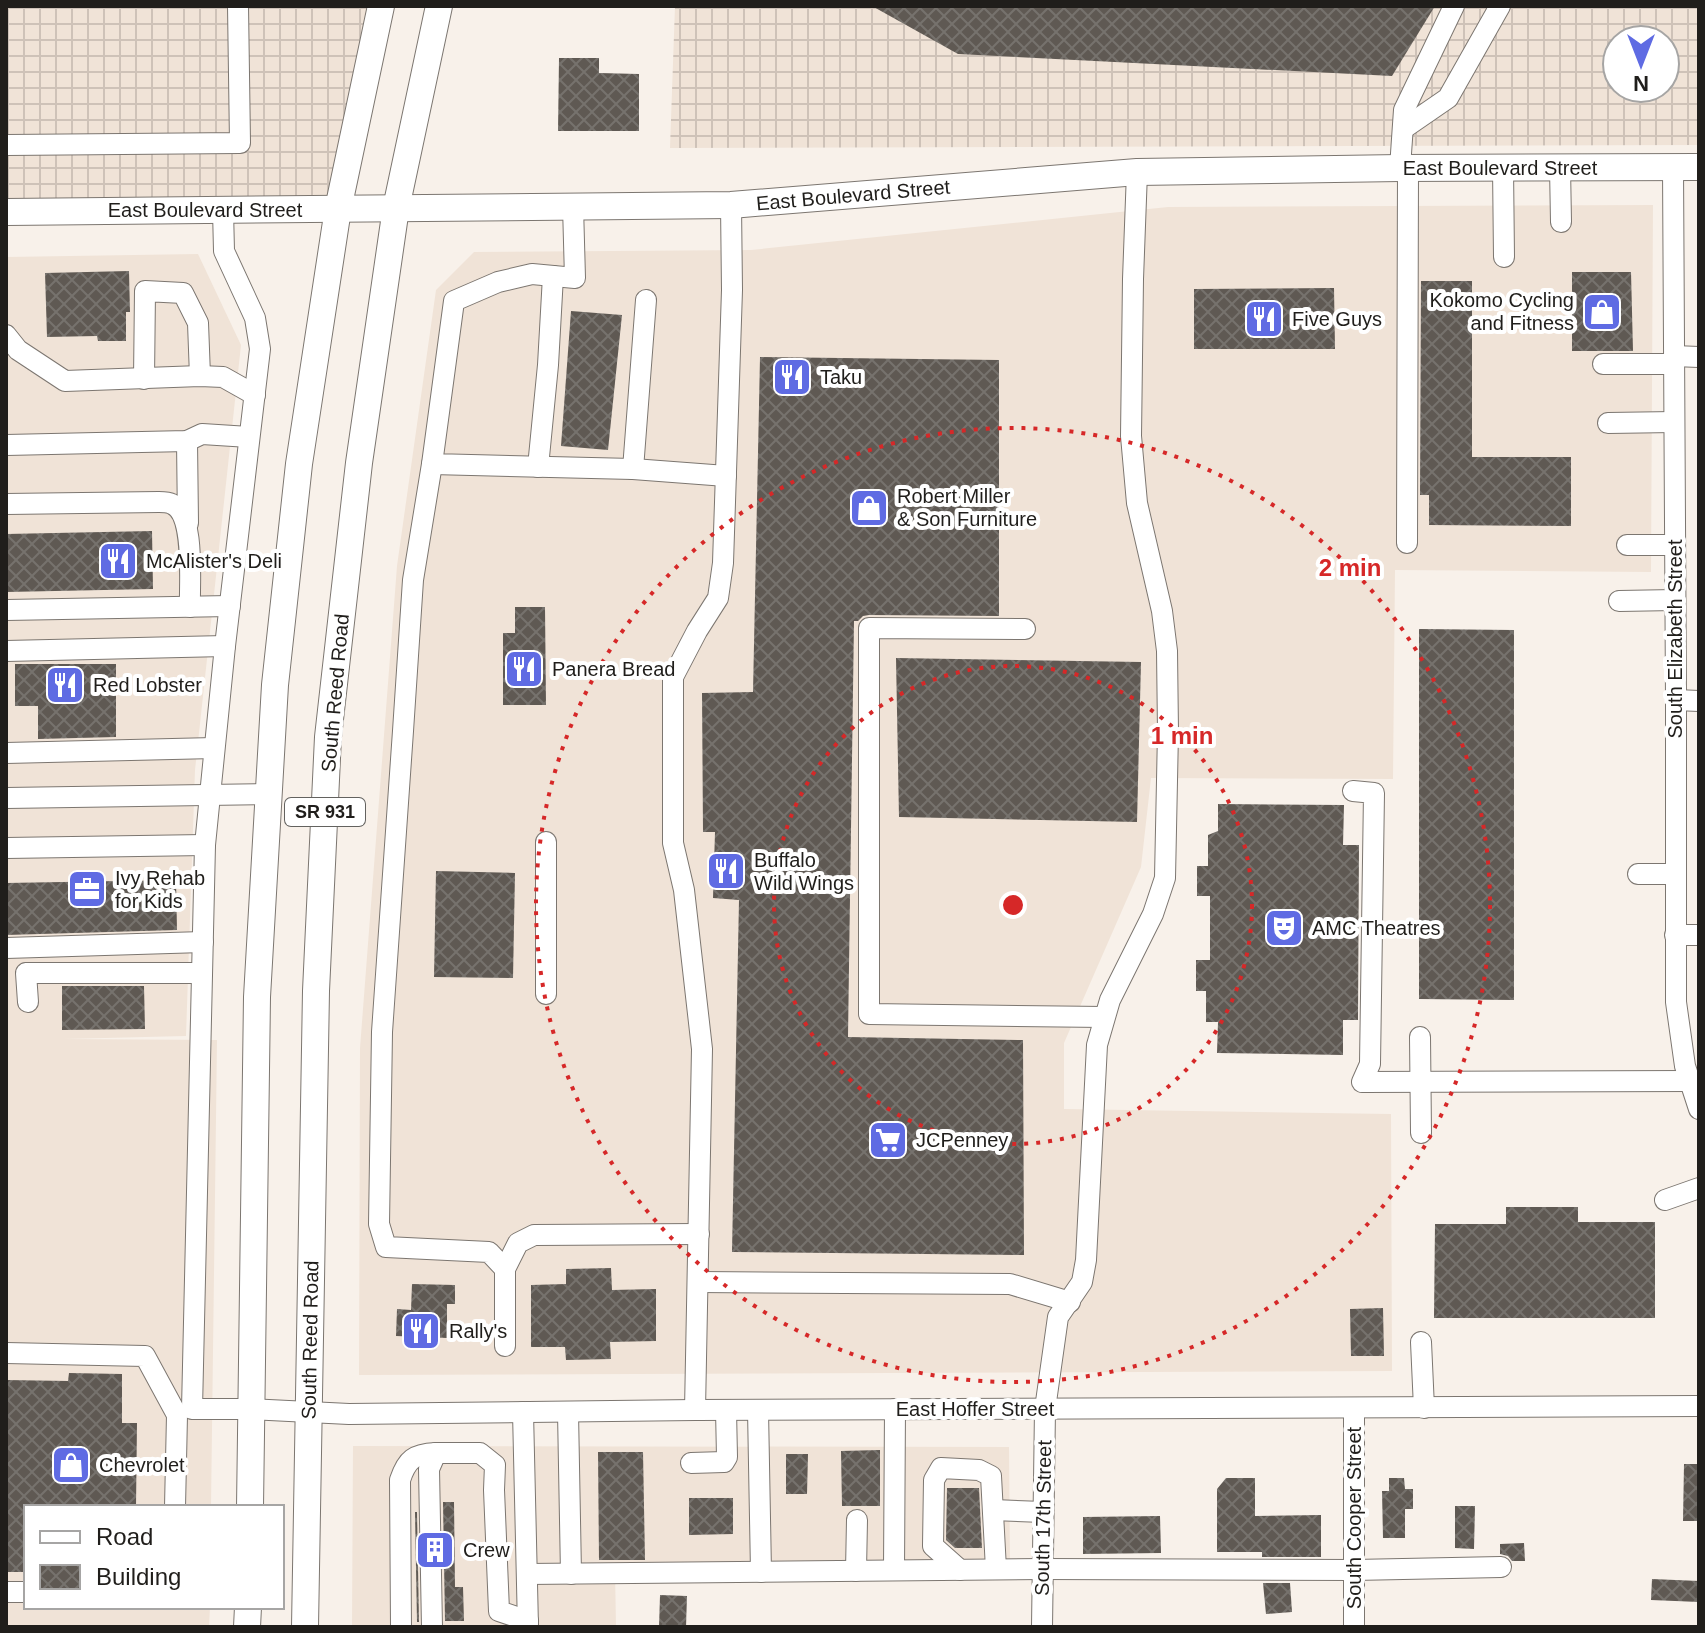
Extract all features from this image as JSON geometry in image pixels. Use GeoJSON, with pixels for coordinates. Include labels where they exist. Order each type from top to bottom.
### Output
{"type":"FeatureCollection","features":[{"type":"Feature","properties":{"kind":"main road","name":"SR 931"},"geometry":{"type":"LineString","coordinates":[[250,1505],[257,997],[275,685],[299,464],[338,209],[381,6]]}},
{"type":"Feature","properties":{"kind":"main road","name":"South Reed Road"},"geometry":{"type":"LineString","coordinates":[[305,1627],[316,991],[328,737],[359,463],[396,208],[439,6]]}},
{"type":"Feature","properties":{"kind":"main road","name":"East Boulevard Street"},"geometry":{"type":"LineString","coordinates":[[6,212],[731,205],[1137,172],[1686,167]]}},
{"type":"Feature","properties":{"kind":"street"},"geometry":{"type":"LineString","coordinates":[[6,145],[240,143],[238,6]]}},
{"type":"Feature","properties":{"kind":"street"},"geometry":{"type":"LineString","coordinates":[[1407,543],[1404,110],[1454,6]]}},
{"type":"Feature","properties":{"kind":"street"},"geometry":{"type":"LineString","coordinates":[[1403,129],[1448,98],[1500,6]]}},
{"type":"Feature","properties":{"kind":"street"},"geometry":{"type":"LineString","coordinates":[[1503,167],[1504,257]]}},
{"type":"Feature","properties":{"kind":"street"},"geometry":{"type":"LineString","coordinates":[[1560,167],[1561,222]]}},
{"type":"Feature","properties":{"kind":"street","name":"South Elizabeth Street"},"geometry":{"type":"LineString","coordinates":[[1686,167],[1674,360],[1675,935],[1676,1002],[1685,1066],[1696,1095]]}},
{"type":"Feature","properties":{"kind":"street","name":"South 17th Street"},"geometry":{"type":"LineString","coordinates":[[1042,1627],[1045,1409],[1058,1317],[1082,1282],[1086,1260],[1097,1045],[1110,1000],[1153,914],[1165,878],[1167,651],[1162,611],[1137,503],[1131,436],[1137,172]]}},
{"type":"Feature","properties":{"kind":"street"},"geometry":{"type":"LineString","coordinates":[[695,1410],[702,1049],[684,890],[673,843],[673,677],[718,598],[723,563],[732,290],[731,205]]}},
{"type":"Feature","properties":{"kind":"street"},"geometry":{"type":"LineString","coordinates":[[505,1269],[489,1252],[386,1247],[379,1224],[382,1032],[413,580],[454,301],[498,282],[532,274],[575,278],[573,206]]}},
{"type":"Feature","properties":{"kind":"street"},"geometry":{"type":"LineString","coordinates":[[175,1505],[184,1412],[205,845],[260,349],[255,318],[224,251],[223,210]]}},
{"type":"Feature","properties":{"kind":"street"},"geometry":{"type":"LineString","coordinates":[[538,467],[553,276]]}},
{"type":"Feature","properties":{"kind":"street"},"geometry":{"type":"LineString","coordinates":[[144,379],[145,291],[183,293],[198,323],[200,376]]}},
{"type":"Feature","properties":{"kind":"street"},"geometry":{"type":"LineString","coordinates":[[633,469],[646,300]]}},
{"type":"Feature","properties":{"kind":"street"},"geometry":{"type":"LineString","coordinates":[[10,345],[65,381],[223,377],[255,395]]}},
{"type":"Feature","properties":{"kind":"street"},"geometry":{"type":"LineString","coordinates":[[1603,364],[1699,357]]}},
{"type":"Feature","properties":{"kind":"street"},"geometry":{"type":"LineString","coordinates":[[1608,423],[1674,422]]}},
{"type":"Feature","properties":{"kind":"street"},"geometry":{"type":"LineString","coordinates":[[6,445],[187,441],[202,434],[249,437]]}},
{"type":"Feature","properties":{"kind":"street"},"geometry":{"type":"LineString","coordinates":[[187,441],[190,607]]}},
{"type":"Feature","properties":{"kind":"street"},"geometry":{"type":"LineString","coordinates":[[432,464],[633,469],[726,476]]}},
{"type":"Feature","properties":{"kind":"street"},"geometry":{"type":"LineString","coordinates":[[6,504],[159,502],[172,504],[181,512],[188,527]]}},
{"type":"Feature","properties":{"kind":"street"},"geometry":{"type":"LineString","coordinates":[[1627,545],[1674,545]]}},
{"type":"Feature","properties":{"kind":"street"},"geometry":{"type":"LineString","coordinates":[[1619,601],[1675,600]]}},
{"type":"Feature","properties":{"kind":"street"},"geometry":{"type":"LineString","coordinates":[[6,610],[230,606]]}},
{"type":"Feature","properties":{"kind":"street"},"geometry":{"type":"LineString","coordinates":[[1025,629],[869,628],[869,1014],[1104,1017]]}},
{"type":"Feature","properties":{"kind":"street"},"geometry":{"type":"LineString","coordinates":[[6,651],[225,646]]}},
{"type":"Feature","properties":{"kind":"street"},"geometry":{"type":"LineString","coordinates":[[1676,700],[1699,701]]}},
{"type":"Feature","properties":{"kind":"street"},"geometry":{"type":"LineString","coordinates":[[6,753],[214,748]]}},
{"type":"Feature","properties":{"kind":"street"},"geometry":{"type":"LineString","coordinates":[[1353,791],[1374,793],[1370,1064],[1362,1082],[1696,1095]]}},
{"type":"Feature","properties":{"kind":"street"},"geometry":{"type":"LineString","coordinates":[[6,798],[269,794]]}},
{"type":"Feature","properties":{"kind":"street"},"geometry":{"type":"LineString","coordinates":[[546,842],[546,994]]}},
{"type":"Feature","properties":{"kind":"street"},"geometry":{"type":"LineString","coordinates":[[6,848],[205,845]]}},
{"type":"Feature","properties":{"kind":"street"},"geometry":{"type":"LineString","coordinates":[[1638,874],[1675,874]]}},
{"type":"Feature","properties":{"kind":"street"},"geometry":{"type":"LineString","coordinates":[[1675,935],[1699,935]]}},
{"type":"Feature","properties":{"kind":"street"},"geometry":{"type":"LineString","coordinates":[[6,948],[203,942]]}},
{"type":"Feature","properties":{"kind":"street"},"geometry":{"type":"LineString","coordinates":[[28,1002],[26,973],[202,973]]}},
{"type":"Feature","properties":{"kind":"street"},"geometry":{"type":"LineString","coordinates":[[1420,1037],[1421,1133]]}},
{"type":"Feature","properties":{"kind":"street"},"geometry":{"type":"LineString","coordinates":[[1665,1200],[1699,1188]]}},
{"type":"Feature","properties":{"kind":"street"},"geometry":{"type":"LineString","coordinates":[[505,1346],[505,1269],[518,1243],[534,1235],[699,1234]]}},
{"type":"Feature","properties":{"kind":"street"},"geometry":{"type":"LineString","coordinates":[[698,1282],[1010,1284],[1070,1302]]}},
{"type":"Feature","properties":{"kind":"street"},"geometry":{"type":"LineString","coordinates":[[1421,1342],[1424,1408]]}},
{"type":"Feature","properties":{"kind":"street"},"geometry":{"type":"LineString","coordinates":[[6,1353],[145,1356],[184,1412]]}},
{"type":"Feature","properties":{"kind":"street","name":"East Hoffer Street"},"geometry":{"type":"LineString","coordinates":[[184,1412],[251,1409],[309,1413],[1699,1406]]}},
{"type":"Feature","properties":{"kind":"street","name":"South Cooper Street"},"geometry":{"type":"LineString","coordinates":[[1354,1408],[1354,1627]]}},
{"type":"Feature","properties":{"kind":"street"},"geometry":{"type":"LineString","coordinates":[[894,1570],[895,1409]]}},
{"type":"Feature","properties":{"kind":"street"},"geometry":{"type":"LineString","coordinates":[[691,1463],[724,1462],[727,1457],[726,1410]]}},
{"type":"Feature","properties":{"kind":"street"},"geometry":{"type":"LineString","coordinates":[[758,1410],[761,1572]]}},
{"type":"Feature","properties":{"kind":"street"},"geometry":{"type":"LineString","coordinates":[[401,1627],[400,1480],[405,1465],[420,1453],[480,1453],[495,1465],[499,1611],[528,1624],[523,1412]]}},
{"type":"Feature","properties":{"kind":"street"},"geometry":{"type":"LineString","coordinates":[[568,1412],[571,1574]]}},
{"type":"Feature","properties":{"kind":"street"},"geometry":{"type":"LineString","coordinates":[[432,1627],[429,1469],[436,1453]]}},
{"type":"Feature","properties":{"kind":"street"},"geometry":{"type":"LineString","coordinates":[[960,1570],[933,1546],[934,1480],[941,1468],[979,1470],[991,1476],[996,1569]]}},
{"type":"Feature","properties":{"kind":"street"},"geometry":{"type":"LineString","coordinates":[[993,1510],[1043,1512]]}},
{"type":"Feature","properties":{"kind":"street"},"geometry":{"type":"LineString","coordinates":[[856,1571],[857,1520]]}},
{"type":"Feature","properties":{"kind":"street"},"geometry":{"type":"LineString","coordinates":[[527,1574],[1501,1567]]}},
{"type":"Feature","properties":{"kind":"shaded area"},"geometry":{"type":"Polygon","coordinates":[[[6,6],[384,6],[338,209],[6,213],[6,6]]]}},
{"type":"Feature","properties":{"kind":"shaded area"},"geometry":{"type":"Polygon","coordinates":[[[675,6],[1699,6],[1699,145],[670,148],[675,6]]]}},
{"type":"Feature","properties":{"kind":"shaded area"},"geometry":{"type":"Polygon","coordinates":[[[1653,205],[1651,572],[1395,570],[1393,779],[1151,778],[1141,867],[1064,1043],[1064,1109],[1391,1114],[1392,1371],[359,1375],[360,1048],[397,566],[436,290],[474,252],[751,250],[1168,207],[1653,205]]]}},
{"type":"Feature","properties":{"kind":"shaded area"},"geometry":{"type":"Polygon","coordinates":[[[198,254],[241,345],[195,770],[186,1036],[64,1039],[217,1040],[211,1505],[24,1505],[24,1609],[210,1609],[209,1627],[6,1627],[6,257],[198,254]]]}},
{"type":"Feature","properties":{"kind":"shaded area"},"geometry":{"type":"Polygon","coordinates":[[[353,1446],[1009,1447],[1010,1564],[615,1570],[616,1627],[352,1627],[353,1446]]]}},
{"type":"Feature","properties":{"kind":"building"},"geometry":{"type":"Polygon","coordinates":[[[872,6],[1435,6],[1392,76],[958,54],[872,6]]]}},
{"type":"Feature","properties":{"kind":"building"},"geometry":{"type":"Polygon","coordinates":[[[559,58],[599,58],[599,73],[639,74],[639,131],[558,131],[559,58]]]}},
{"type":"Feature","properties":{"kind":"building"},"geometry":{"type":"Polygon","coordinates":[[[129,271],[130,312],[126,312],[126,341],[98,341],[97,336],[47,337],[45,273],[129,271]]]}},
{"type":"Feature","properties":{"kind":"building","name":"Kokomo Cycling and Fitness"},"geometry":{"type":"Polygon","coordinates":[[[1572,272],[1631,272],[1633,351],[1572,351],[1572,272]]]}},
{"type":"Feature","properties":{"kind":"building"},"geometry":{"type":"Polygon","coordinates":[[[1421,281],[1472,281],[1472,457],[1571,457],[1571,526],[1429,525],[1429,495],[1420,495],[1421,281]]]}},
{"type":"Feature","properties":{"kind":"building","name":"Five Guys"},"geometry":{"type":"Polygon","coordinates":[[[1334,288],[1335,349],[1194,349],[1194,289],[1334,288]]]}},
{"type":"Feature","properties":{"kind":"building"},"geometry":{"type":"Polygon","coordinates":[[[571,311],[622,315],[608,450],[561,446],[571,311]]]}},
{"type":"Feature","properties":{"kind":"building"},"geometry":{"type":"Polygon","coordinates":[[[760,357],[999,360],[999,616],[869,615],[854,621],[848,1037],[1023,1040],[1024,1255],[732,1252],[739,900],[713,898],[715,832],[703,832],[702,693],[753,692],[760,357]]]}},
{"type":"Feature","properties":{"kind":"building"},"geometry":{"type":"Polygon","coordinates":[[[152,531],[153,589],[6,592],[6,534],[152,531]]]}},
{"type":"Feature","properties":{"kind":"building","name":"Panera Bread"},"geometry":{"type":"Polygon","coordinates":[[[515,607],[545,607],[546,705],[503,705],[503,633],[515,633],[515,607]]]}},
{"type":"Feature","properties":{"kind":"building"},"geometry":{"type":"Polygon","coordinates":[[[1419,629],[1514,630],[1514,1000],[1419,999],[1419,629]]]}},
{"type":"Feature","properties":{"kind":"building"},"geometry":{"type":"Polygon","coordinates":[[[896,658],[1141,662],[1137,822],[899,817],[896,658]]]}},
{"type":"Feature","properties":{"kind":"building","name":"Red Lobster"},"geometry":{"type":"Polygon","coordinates":[[[15,664],[116,664],[116,737],[38,739],[38,706],[15,706],[15,664]]]}},
{"type":"Feature","properties":{"kind":"building","name":"AMC Theatres"},"geometry":{"type":"Polygon","coordinates":[[[1218,804],[1344,805],[1343,845],[1359,845],[1358,1020],[1343,1020],[1343,1055],[1217,1053],[1218,1022],[1206,1022],[1206,991],[1196,991],[1196,960],[1210,960],[1210,896],[1197,896],[1197,866],[1208,866],[1208,835],[1218,831],[1218,804]]]}},
{"type":"Feature","properties":{"kind":"building"},"geometry":{"type":"Polygon","coordinates":[[[436,871],[515,873],[513,978],[434,977],[436,871]]]}},
{"type":"Feature","properties":{"kind":"building"},"geometry":{"type":"Polygon","coordinates":[[[176,880],[177,930],[6,935],[6,883],[176,880]]]}},
{"type":"Feature","properties":{"kind":"building"},"geometry":{"type":"Polygon","coordinates":[[[62,986],[144,986],[145,1029],[62,1030],[62,986]]]}},
{"type":"Feature","properties":{"kind":"building"},"geometry":{"type":"Polygon","coordinates":[[[1506,1207],[1578,1207],[1578,1222],[1655,1222],[1655,1318],[1434,1318],[1435,1224],[1506,1224],[1506,1207]]]}},
{"type":"Feature","properties":{"kind":"building"},"geometry":{"type":"Polygon","coordinates":[[[611,1268],[612,1290],[656,1289],[656,1341],[610,1342],[611,1359],[566,1360],[565,1347],[531,1347],[531,1285],[566,1284],[566,1269],[611,1268]]]}},
{"type":"Feature","properties":{"kind":"building"},"geometry":{"type":"Polygon","coordinates":[[[412,1284],[455,1285],[455,1304],[447,1304],[447,1338],[396,1336],[397,1309],[411,1310],[412,1284]]]}},
{"type":"Feature","properties":{"kind":"building"},"geometry":{"type":"Polygon","coordinates":[[[1383,1308],[1384,1356],[1351,1356],[1350,1309],[1383,1308]]]}},
{"type":"Feature","properties":{"kind":"building","name":"Chevrolet"},"geometry":{"type":"Polygon","coordinates":[[[69,1373],[122,1374],[122,1423],[137,1423],[136,1505],[24,1505],[24,1572],[6,1572],[6,1380],[68,1381],[69,1373]]]}},
{"type":"Feature","properties":{"kind":"building"},"geometry":{"type":"Polygon","coordinates":[[[880,1450],[880,1506],[842,1506],[841,1451],[880,1450]]]}},
{"type":"Feature","properties":{"kind":"building"},"geometry":{"type":"Polygon","coordinates":[[[598,1452],[643,1452],[645,1560],[599,1560],[598,1452]]]}},
{"type":"Feature","properties":{"kind":"building"},"geometry":{"type":"Polygon","coordinates":[[[786,1454],[808,1454],[807,1494],[786,1494],[786,1454]]]}},
{"type":"Feature","properties":{"kind":"building"},"geometry":{"type":"Polygon","coordinates":[[[1684,1464],[1699,1464],[1699,1521],[1683,1521],[1684,1464]]]}},
{"type":"Feature","properties":{"kind":"building"},"geometry":{"type":"Polygon","coordinates":[[[1226,1478],[1255,1478],[1255,1516],[1321,1515],[1321,1557],[1262,1557],[1262,1552],[1217,1552],[1217,1489],[1226,1478]]]}},
{"type":"Feature","properties":{"kind":"building"},"geometry":{"type":"Polygon","coordinates":[[[1389,1478],[1404,1478],[1405,1489],[1413,1489],[1413,1509],[1405,1509],[1405,1538],[1383,1538],[1382,1491],[1389,1491],[1389,1478]]]}},
{"type":"Feature","properties":{"kind":"building"},"geometry":{"type":"Polygon","coordinates":[[[947,1488],[979,1488],[982,1548],[955,1548],[946,1540],[947,1488]]]}},
{"type":"Feature","properties":{"kind":"building"},"geometry":{"type":"Polygon","coordinates":[[[689,1498],[733,1498],[733,1534],[689,1535],[689,1498]]]}},
{"type":"Feature","properties":{"kind":"building"},"geometry":{"type":"Polygon","coordinates":[[[443,1502],[454,1502],[455,1587],[463,1587],[464,1621],[445,1621],[443,1502]]]}},
{"type":"Feature","properties":{"kind":"building"},"geometry":{"type":"Polygon","coordinates":[[[1455,1506],[1475,1506],[1474,1549],[1455,1548],[1455,1506]]]}},
{"type":"Feature","properties":{"kind":"building"},"geometry":{"type":"Polygon","coordinates":[[[417,1512],[419,1622],[417,1622],[417,1512]]]}},
{"type":"Feature","properties":{"kind":"building"},"geometry":{"type":"Polygon","coordinates":[[[1160,1516],[1161,1553],[1083,1554],[1083,1517],[1160,1516]]]}},
{"type":"Feature","properties":{"kind":"building"},"geometry":{"type":"Polygon","coordinates":[[[1524,1543],[1525,1561],[1512,1561],[1500,1554],[1500,1544],[1524,1543]]]}},
{"type":"Feature","properties":{"kind":"building"},"geometry":{"type":"Polygon","coordinates":[[[1652,1579],[1699,1581],[1699,1602],[1651,1600],[1652,1579]]]}},
{"type":"Feature","properties":{"kind":"building"},"geometry":{"type":"Polygon","coordinates":[[[1263,1583],[1290,1583],[1292,1612],[1266,1614],[1263,1583]]]}},
{"type":"Feature","properties":{"kind":"building"},"geometry":{"type":"Polygon","coordinates":[[[660,1595],[687,1596],[686,1627],[659,1627],[660,1595]]]}},
{"type":"Feature","properties":{"kind":"place","name":"Kokomo Cycling and Fitness"},"geometry":{"type":"Point","coordinates":[1602,312]}},
{"type":"Feature","properties":{"kind":"place","name":"Five Guys"},"geometry":{"type":"Point","coordinates":[1264,319]}},
{"type":"Feature","properties":{"kind":"place","name":"Taku"},"geometry":{"type":"Point","coordinates":[792,377]}},
{"type":"Feature","properties":{"kind":"place","name":"Robert Miller & Son Furniture"},"geometry":{"type":"Point","coordinates":[869,508]}},
{"type":"Feature","properties":{"kind":"place","name":"McAlister's Deli"},"geometry":{"type":"Point","coordinates":[118,561]}},
{"type":"Feature","properties":{"kind":"place","name":"Panera Bread"},"geometry":{"type":"Point","coordinates":[524,669]}},
{"type":"Feature","properties":{"kind":"place","name":"Red Lobster"},"geometry":{"type":"Point","coordinates":[65,685]}},
{"type":"Feature","properties":{"kind":"place","name":"Buffalo Wild Wings"},"geometry":{"type":"Point","coordinates":[726,871]}},
{"type":"Feature","properties":{"kind":"place","name":"Ivy Rehab for Kids"},"geometry":{"type":"Point","coordinates":[87,889]}},
{"type":"Feature","properties":{"kind":"place","name":"AMC Theatres"},"geometry":{"type":"Point","coordinates":[1284,928]}},
{"type":"Feature","properties":{"kind":"place","name":"JCPenney"},"geometry":{"type":"Point","coordinates":[888,1140]}},
{"type":"Feature","properties":{"kind":"place","name":"Rally's"},"geometry":{"type":"Point","coordinates":[421,1331]}},
{"type":"Feature","properties":{"kind":"place","name":"Chevrolet"},"geometry":{"type":"Point","coordinates":[71,1465]}},
{"type":"Feature","properties":{"kind":"place","name":"Crew"},"geometry":{"type":"Point","coordinates":[435,1550]}}]}
